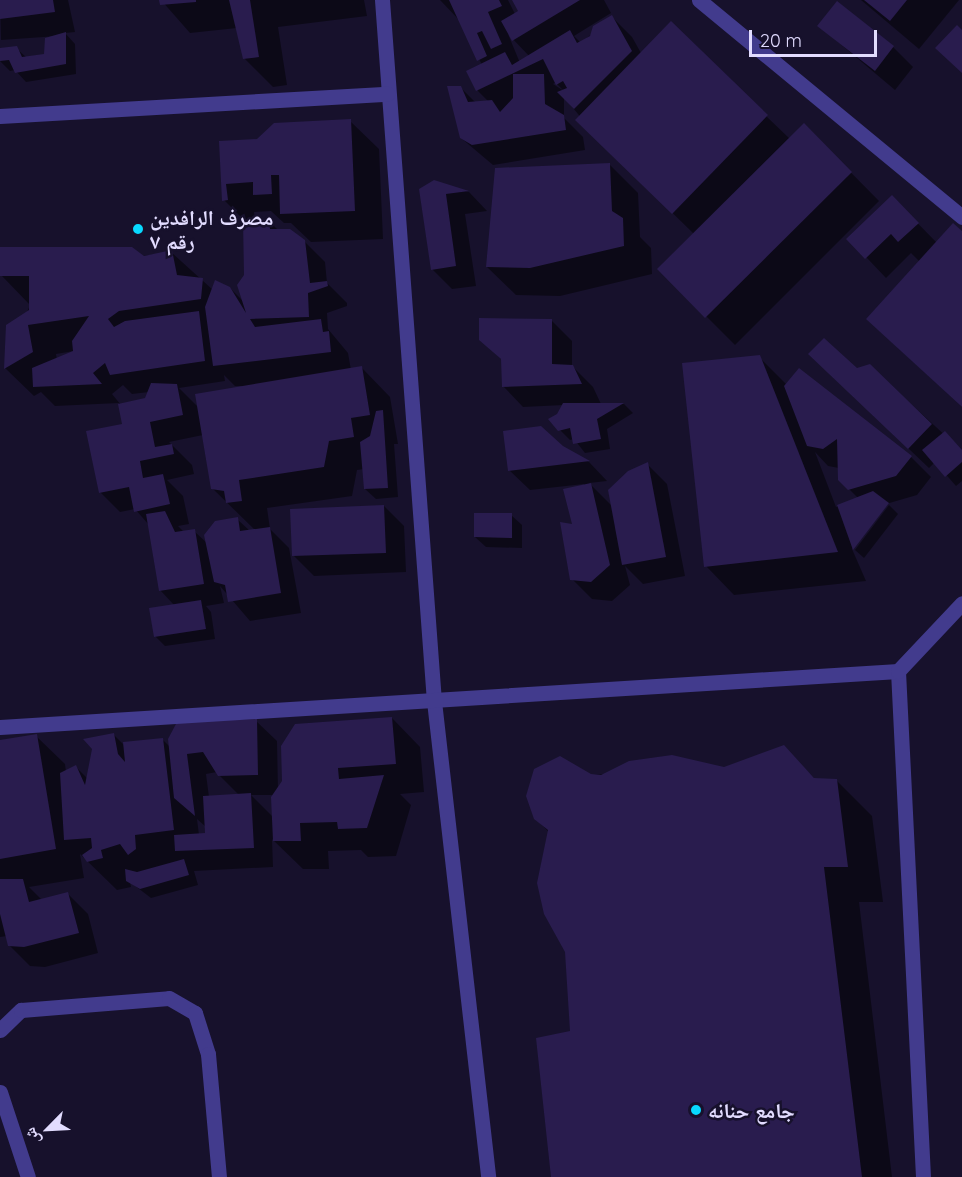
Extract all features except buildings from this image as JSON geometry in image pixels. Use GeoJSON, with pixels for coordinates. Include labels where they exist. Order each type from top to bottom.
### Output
{"type":"FeatureCollection","features":[{"type":"Feature","properties":{"kind":"street"},"geometry":{"type":"LineString","coordinates":[[382,0],[387,94],[434,701],[488,1177]]}},
{"type":"Feature","properties":{"kind":"street"},"geometry":{"type":"LineString","coordinates":[[699,0],[962,217]]}},
{"type":"Feature","properties":{"kind":"street"},"geometry":{"type":"LineString","coordinates":[[0,116],[387,94]]}},
{"type":"Feature","properties":{"kind":"street"},"geometry":{"type":"LineString","coordinates":[[0,727],[898,671],[962,603]]}},
{"type":"Feature","properties":{"kind":"street"},"geometry":{"type":"LineString","coordinates":[[898,671],[922,1177]]}},
{"type":"Feature","properties":{"kind":"street"},"geometry":{"type":"LineString","coordinates":[[0,1030],[21,1010],[32,1009],[169,998],[195,1013],[208,1054],[219,1177]]}},
{"type":"Feature","properties":{"kind":"street"},"geometry":{"type":"LineString","coordinates":[[0,1092],[28,1177]]}},
{"type":"Feature","properties":{"kind":"place","name":"مصرف الرافدين رقم ٧"},"geometry":{"type":"Point","coordinates":[138,229]}},
{"type":"Feature","properties":{"kind":"place","name":"جامع حنانه"},"geometry":{"type":"Point","coordinates":[696,1110]}}]}
